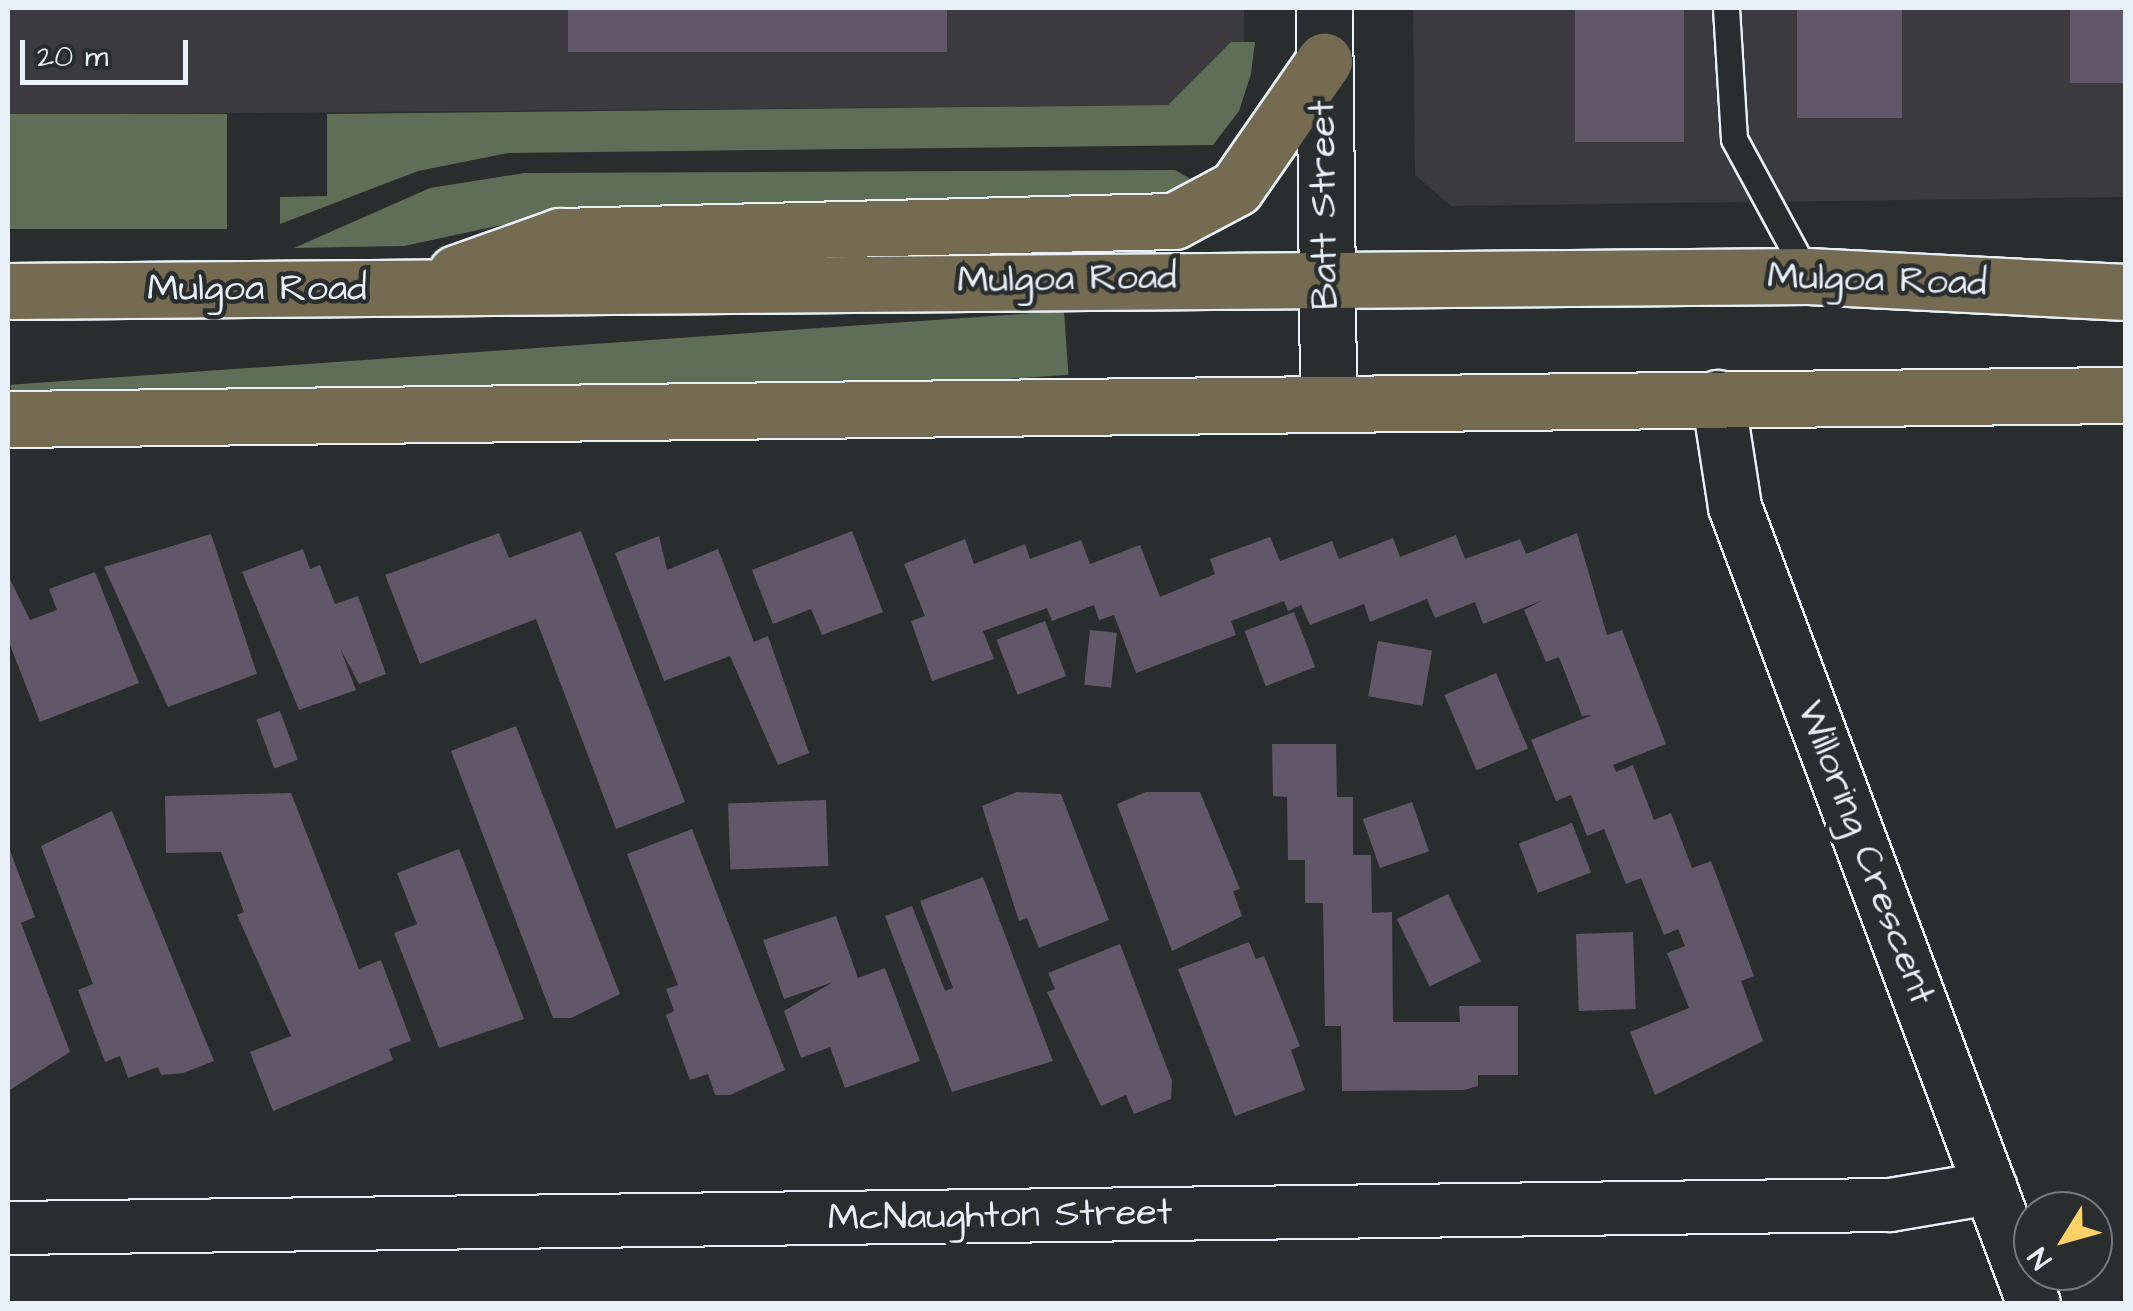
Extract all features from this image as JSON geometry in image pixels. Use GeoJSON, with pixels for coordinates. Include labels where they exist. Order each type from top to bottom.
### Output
{"type":"FeatureCollection","features":[{"type":"Feature","properties":{"kind":"main road"},"geometry":{"type":"LineString","coordinates":[[410,289],[560,236],[1174,221],[1236,188],[1324,61]]}},
{"type":"Feature","properties":{"kind":"main road","name":"Mulgoa Road"},"geometry":{"type":"LineString","coordinates":[[8,291],[1326,276],[1808,276],[2126,292]]}},
{"type":"Feature","properties":{"kind":"main road"},"geometry":{"type":"LineString","coordinates":[[8,419],[1718,396],[2126,395]]}},
{"type":"Feature","properties":{"kind":"street","name":"Batt Street"},"geometry":{"type":"LineString","coordinates":[[1324,8],[1328,403]]}},
{"type":"Feature","properties":{"kind":"street","name":"Willoring Crescent"},"geometry":{"type":"LineString","coordinates":[[1718,396],[1734,507],[2034,1304]]}},
{"type":"Feature","properties":{"kind":"street","name":"McNaughton Street"},"geometry":{"type":"LineString","coordinates":[[8,1228],[1890,1205],[1991,1188]]}},
{"type":"Feature","properties":{"kind":"lane"},"geometry":{"type":"LineString","coordinates":[[1726,8],[1734,139],[1808,276]]}},
{"type":"Feature","properties":{"kind":"shaded area"},"geometry":{"type":"Polygon","coordinates":[[[8,8],[1244,8],[1244,42],[1230,43],[1168,105],[8,115],[8,8]]]}},
{"type":"Feature","properties":{"kind":"shaded area"},"geometry":{"type":"Polygon","coordinates":[[[1413,8],[2125,8],[2125,197],[1451,206],[1415,175],[1413,8]]]}},
{"type":"Feature","properties":{"kind":"green space"},"geometry":{"type":"Polygon","coordinates":[[[1231,42],[1255,42],[1251,74],[1239,111],[1213,145],[508,153],[418,171],[280,224],[280,197],[327,196],[327,114],[1168,105],[1231,42]]]}},
{"type":"Feature","properties":{"kind":"green space"},"geometry":{"type":"Polygon","coordinates":[[[8,114],[227,114],[227,229],[8,229],[8,114]]]}},
{"type":"Feature","properties":{"kind":"green space"},"geometry":{"type":"Polygon","coordinates":[[[1175,170],[1199,184],[1172,200],[534,218],[404,246],[294,248],[430,188],[525,173],[1175,170]]]}},
{"type":"Feature","properties":{"kind":"green space"},"geometry":{"type":"Polygon","coordinates":[[[1064,311],[1068,375],[15,449],[11,385],[1064,311]]]}},
{"type":"Feature","properties":{"kind":"building"},"geometry":{"type":"Polygon","coordinates":[[[568,8],[947,8],[947,52],[568,52],[568,8]]]}},
{"type":"Feature","properties":{"kind":"building"},"geometry":{"type":"Polygon","coordinates":[[[1575,8],[1684,8],[1684,142],[1575,142],[1575,8]]]}},
{"type":"Feature","properties":{"kind":"building"},"geometry":{"type":"Polygon","coordinates":[[[1797,8],[1902,8],[1902,118],[1797,118],[1797,8]]]}},
{"type":"Feature","properties":{"kind":"building"},"geometry":{"type":"Polygon","coordinates":[[[2070,8],[2126,8],[2126,83],[2070,83],[2070,8]]]}},
{"type":"Feature","properties":{"kind":"building"},"geometry":{"type":"Polygon","coordinates":[[[581,531],[685,802],[616,829],[536,619],[420,664],[385,575],[499,533],[509,558],[581,531]]]}},
{"type":"Feature","properties":{"kind":"building"},"geometry":{"type":"Polygon","coordinates":[[[852,531],[883,612],[822,635],[811,609],[773,624],[752,570],[852,531]]]}},
{"type":"Feature","properties":{"kind":"building"},"geometry":{"type":"Polygon","coordinates":[[[1577,533],[1607,635],[1622,630],[1666,744],[1613,765],[1616,772],[1633,765],[1654,820],[1671,813],[1692,868],[1711,861],[1754,976],[1741,981],[1763,1041],[1655,1095],[1630,1032],[1689,1008],[1667,953],[1685,946],[1678,929],[1664,935],[1641,878],[1626,884],[1604,829],[1587,836],[1571,795],[1556,801],[1531,740],[1592,715],[1582,716],[1559,657],[1546,662],[1524,610],[1543,600],[1483,624],[1475,602],[1435,618],[1427,599],[1370,622],[1364,604],[1310,625],[1301,605],[1288,611],[1284,601],[1231,621],[1236,635],[1136,673],[1114,615],[1099,620],[1094,605],[1052,621],[1047,608],[983,631],[994,659],[932,681],[911,621],[925,616],[904,564],[965,539],[974,564],[1025,544],[1030,559],[1081,540],[1090,564],[1140,545],[1160,597],[1215,574],[1210,559],[1270,537],[1280,561],[1332,541],[1339,559],[1393,538],[1400,557],[1456,535],[1465,559],[1520,539],[1526,554],[1577,533]]]}},
{"type":"Feature","properties":{"kind":"building"},"geometry":{"type":"Polygon","coordinates":[[[211,534],[257,674],[168,707],[104,567],[211,534]]]}},
{"type":"Feature","properties":{"kind":"building"},"geometry":{"type":"Polygon","coordinates":[[[659,536],[667,570],[718,549],[754,642],[768,636],[809,753],[778,765],[730,656],[664,681],[615,553],[659,536]]]}},
{"type":"Feature","properties":{"kind":"building"},"geometry":{"type":"Polygon","coordinates":[[[303,549],[310,569],[320,565],[335,604],[358,596],[386,674],[359,684],[340,648],[356,690],[299,710],[242,572],[303,549]]]}},
{"type":"Feature","properties":{"kind":"building"},"geometry":{"type":"Polygon","coordinates":[[[95,572],[139,683],[40,722],[8,640],[8,575],[30,620],[57,610],[49,589],[95,572]]]}},
{"type":"Feature","properties":{"kind":"building"},"geometry":{"type":"Polygon","coordinates":[[[1294,612],[1315,667],[1266,686],[1245,631],[1294,612]]]}},
{"type":"Feature","properties":{"kind":"building"},"geometry":{"type":"Polygon","coordinates":[[[1045,621],[1066,676],[1018,695],[996,640],[1045,621]]]}},
{"type":"Feature","properties":{"kind":"building"},"geometry":{"type":"Polygon","coordinates":[[[1090,630],[1117,633],[1111,688],[1084,685],[1090,630]]]}},
{"type":"Feature","properties":{"kind":"building"},"geometry":{"type":"Polygon","coordinates":[[[1378,641],[1432,651],[1422,706],[1368,696],[1378,641]]]}},
{"type":"Feature","properties":{"kind":"building"},"geometry":{"type":"Polygon","coordinates":[[[1496,673],[1528,748],[1476,770],[1444,695],[1496,673]]]}},
{"type":"Feature","properties":{"kind":"building"},"geometry":{"type":"Polygon","coordinates":[[[280,711],[298,760],[274,768],[257,720],[280,711]]]}},
{"type":"Feature","properties":{"kind":"building"},"geometry":{"type":"Polygon","coordinates":[[[516,726],[620,994],[571,1018],[553,1018],[451,751],[516,726]]]}},
{"type":"Feature","properties":{"kind":"building"},"geometry":{"type":"Polygon","coordinates":[[[1272,744],[1336,744],[1337,797],[1353,797],[1353,855],[1371,855],[1372,913],[1392,912],[1393,1022],[1460,1022],[1459,1006],[1518,1006],[1518,1075],[1478,1075],[1478,1086],[1464,1090],[1342,1091],[1341,1026],[1325,1026],[1323,903],[1305,903],[1305,860],[1288,860],[1287,797],[1273,796],[1272,744]]]}},
{"type":"Feature","properties":{"kind":"building"},"geometry":{"type":"Polygon","coordinates":[[[1017,792],[1061,794],[1109,920],[1039,948],[1027,918],[1019,921],[982,806],[1017,792]]]}},
{"type":"Feature","properties":{"kind":"building"},"geometry":{"type":"Polygon","coordinates":[[[1146,792],[1200,792],[1240,889],[1233,891],[1242,916],[1172,951],[1117,804],[1146,792]]]}},
{"type":"Feature","properties":{"kind":"building"},"geometry":{"type":"Polygon","coordinates":[[[291,793],[359,969],[381,960],[411,1041],[389,1049],[393,1060],[273,1111],[250,1052],[291,1036],[237,915],[244,912],[221,852],[166,853],[165,796],[291,793]]]}},
{"type":"Feature","properties":{"kind":"building"},"geometry":{"type":"Polygon","coordinates":[[[826,800],[828,866],[730,869],[728,803],[826,800]]]}},
{"type":"Feature","properties":{"kind":"building"},"geometry":{"type":"Polygon","coordinates":[[[1412,802],[1429,851],[1380,868],[1363,819],[1412,802]]]}},
{"type":"Feature","properties":{"kind":"building"},"geometry":{"type":"Polygon","coordinates":[[[112,811],[214,1061],[183,1073],[161,1075],[158,1067],[128,1078],[120,1056],[105,1062],[78,990],[93,984],[41,846],[112,811]]]}},
{"type":"Feature","properties":{"kind":"building"},"geometry":{"type":"Polygon","coordinates":[[[1572,823],[1591,872],[1538,893],[1519,843],[1572,823]]]}},
{"type":"Feature","properties":{"kind":"building"},"geometry":{"type":"Polygon","coordinates":[[[692,829],[785,1070],[730,1095],[715,1095],[708,1074],[690,1080],[666,1015],[674,1011],[666,989],[678,985],[627,854],[692,829]]]}},
{"type":"Feature","properties":{"kind":"building"},"geometry":{"type":"Polygon","coordinates":[[[8,845],[35,917],[21,923],[70,1052],[8,1091],[8,845]]]}},
{"type":"Feature","properties":{"kind":"building"},"geometry":{"type":"Polygon","coordinates":[[[459,849],[524,1019],[439,1048],[394,933],[417,924],[397,873],[459,849]]]}},
{"type":"Feature","properties":{"kind":"building"},"geometry":{"type":"Polygon","coordinates":[[[983,877],[1053,1061],[952,1092],[885,916],[912,906],[945,991],[953,988],[920,901],[983,877]]]}},
{"type":"Feature","properties":{"kind":"building"},"geometry":{"type":"Polygon","coordinates":[[[1448,894],[1481,961],[1430,986],[1397,919],[1448,894]]]}},
{"type":"Feature","properties":{"kind":"building"},"geometry":{"type":"Polygon","coordinates":[[[836,916],[858,978],[885,968],[920,1061],[845,1088],[830,1047],[801,1058],[784,1011],[833,982],[784,999],[763,940],[836,916]]]}},
{"type":"Feature","properties":{"kind":"building"},"geometry":{"type":"Polygon","coordinates":[[[1633,932],[1636,1009],[1579,1011],[1576,934],[1633,932]]]}},
{"type":"Feature","properties":{"kind":"building"},"geometry":{"type":"Polygon","coordinates":[[[1249,942],[1256,959],[1264,956],[1300,1046],[1291,1050],[1305,1090],[1235,1116],[1178,969],[1249,942]]]}},
{"type":"Feature","properties":{"kind":"building"},"geometry":{"type":"Polygon","coordinates":[[[1120,944],[1172,1081],[1171,1099],[1134,1114],[1126,1095],[1101,1106],[1047,992],[1055,989],[1048,973],[1120,944]]]}}]}
